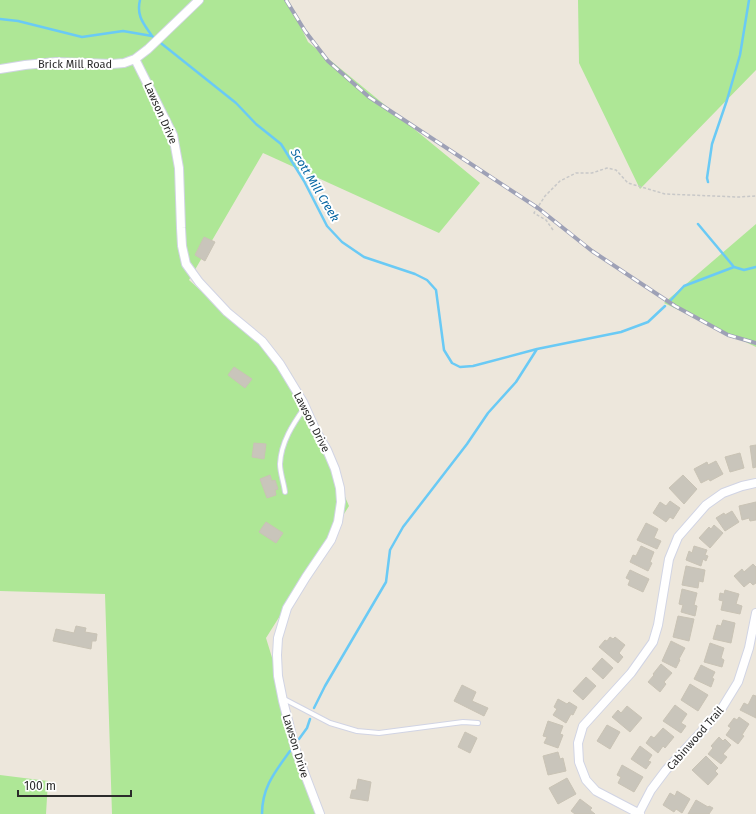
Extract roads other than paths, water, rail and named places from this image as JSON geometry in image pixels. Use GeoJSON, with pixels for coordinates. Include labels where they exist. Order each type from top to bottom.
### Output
{"type":"FeatureCollection","features":[{"type":"Feature","properties":{"kind":"street","name":"Brick Mill Road"},"geometry":{"type":"LineString","coordinates":[[0,69],[25,64],[56,62],[124,63],[135,59],[154,44],[199,0]]}},
{"type":"Feature","properties":{"kind":"street","name":"Lawson Drive"},"geometry":{"type":"LineString","coordinates":[[135,59],[173,135],[179,168],[182,246],[186,264],[199,282],[226,312],[268,347],[291,381],[327,450],[335,469],[340,488],[341,502],[338,522],[331,540],[287,608],[278,638],[278,676],[282,699],[296,752],[320,814]]}},
{"type":"Feature","properties":{"kind":"street"},"geometry":{"type":"LineString","coordinates":[[639,814],[596,791],[586,780],[579,762],[578,743],[584,726],[631,673],[653,642],[658,625],[669,559],[678,537],[706,505],[723,493],[756,483]]}},
{"type":"Feature","properties":{"kind":"street","name":"Cabinwood Trail"},"geometry":{"type":"LineString","coordinates":[[639,814],[651,790],[666,770],[722,708],[738,682],[749,648],[756,613]]}},
{"type":"Feature","properties":{"kind":"lane"},"geometry":{"type":"LineString","coordinates":[[285,492],[280,464],[284,445],[291,427],[305,407]]}},
{"type":"Feature","properties":{"kind":"lane"},"geometry":{"type":"LineString","coordinates":[[282,699],[330,723],[357,731],[379,733],[463,722],[478,723]]}},
{"type":"Feature","properties":{"kind":"waterway"},"geometry":{"type":"LineString","coordinates":[[140,0],[140,15],[152,36]]}},
{"type":"Feature","properties":{"kind":"waterway"},"geometry":{"type":"LineString","coordinates":[[708,182],[707,178],[712,144],[740,55],[749,0]]}},
{"type":"Feature","properties":{"kind":"waterway","name":"Scott Mill Creek"},"geometry":{"type":"LineString","coordinates":[[0,19],[18,21],[82,37],[123,31],[152,36],[236,103],[256,124],[281,144],[304,181],[327,226],[342,242],[364,257],[415,274],[427,280],[436,290],[444,350],[452,363],[460,367],[473,366],[537,349],[621,332],[648,322],[665,306]]}},
{"type":"Feature","properties":{"kind":"waterway"},"geometry":{"type":"LineString","coordinates":[[698,224],[734,267]]}},
{"type":"Feature","properties":{"kind":"waterway","name":"Scott Mill Creek"},"geometry":{"type":"LineString","coordinates":[[670,301],[684,286],[734,267],[744,270],[756,267]]}},
{"type":"Feature","properties":{"kind":"waterway"},"geometry":{"type":"LineString","coordinates":[[314,708],[325,686],[386,582],[390,550],[403,527],[467,444],[488,413],[516,382],[537,349]]}},
{"type":"Feature","properties":{"kind":"waterway"},"geometry":{"type":"LineString","coordinates":[[299,739],[307,728],[310,719]]}},
{"type":"Feature","properties":{"kind":"waterway"},"geometry":{"type":"LineString","coordinates":[[262,814],[264,796],[270,780],[290,751]]}},
{"type":"Feature","properties":{"kind":"railway"},"geometry":{"type":"LineString","coordinates":[[286,0],[305,31],[328,61],[369,97],[538,208],[592,251],[675,306],[728,335],[756,343]]}}]}
